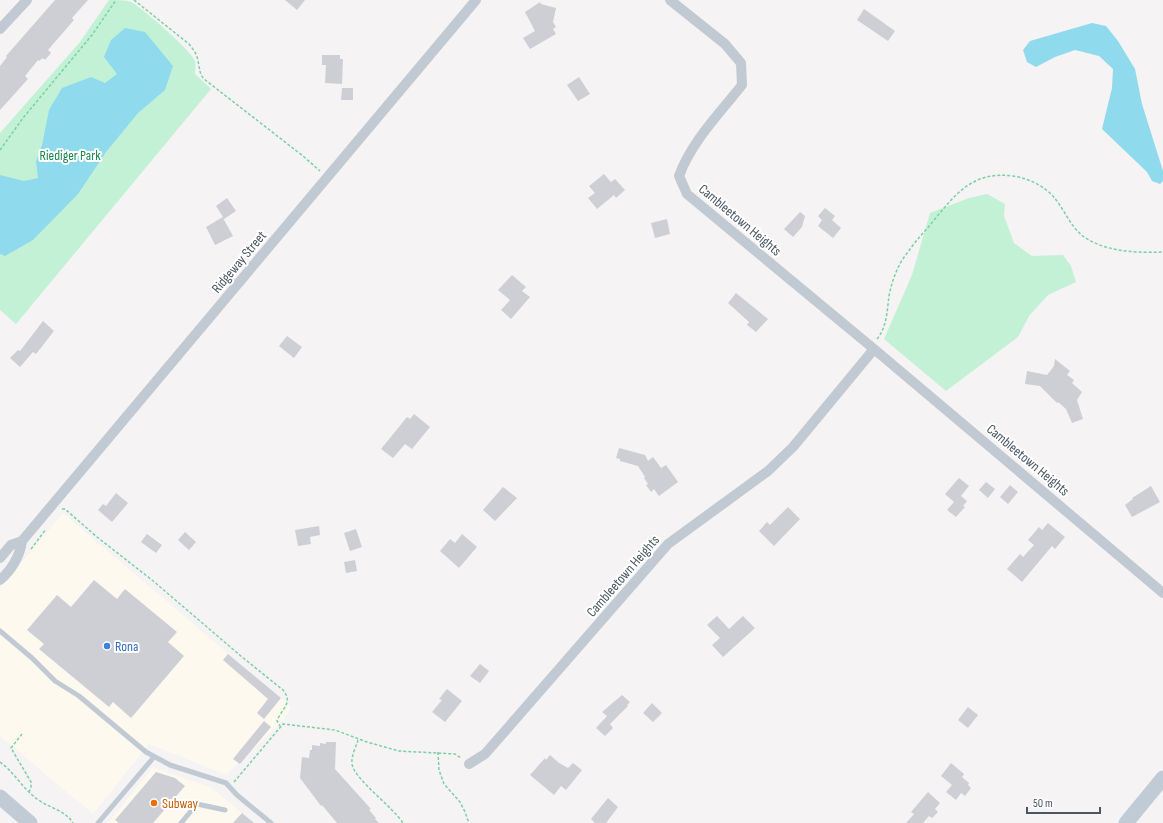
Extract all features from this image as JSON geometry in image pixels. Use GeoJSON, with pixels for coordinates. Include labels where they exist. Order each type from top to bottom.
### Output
{"type":"FeatureCollection","features":[{"type":"Feature","properties":{"kind":"street"},"geometry":{"type":"LineString","coordinates":[[0,29],[27,0]]}},
{"type":"Feature","properties":{"kind":"street","name":"Ridgeway Street"},"geometry":{"type":"LineString","coordinates":[[0,580],[15,562],[21,550],[22,542],[476,0]]}},
{"type":"Feature","properties":{"kind":"street","name":"Cambleetown Heights"},"geometry":{"type":"LineString","coordinates":[[670,0],[725,44],[741,63],[742,85],[700,139],[683,166],[680,176],[687,194],[873,348],[1163,593]]}},
{"type":"Feature","properties":{"kind":"street","name":"Cambleetown Heights"},"geometry":{"type":"LineString","coordinates":[[469,764],[485,754],[668,544],[768,471],[793,447],[873,348]]}},
{"type":"Feature","properties":{"kind":"street","name":"Ridgeway Street"},"geometry":{"type":"LineString","coordinates":[[0,558],[11,545],[22,542]]}},
{"type":"Feature","properties":{"kind":"street"},"geometry":{"type":"LineString","coordinates":[[1126,823],[1163,778]]}},
{"type":"Feature","properties":{"kind":"street"},"geometry":{"type":"LineString","coordinates":[[0,798],[30,823]]}},
{"type":"Feature","properties":{"kind":"lane"},"geometry":{"type":"LineString","coordinates":[[0,631],[32,658],[54,681],[79,696],[154,757],[179,769],[226,783],[237,795],[271,823]]}},
{"type":"Feature","properties":{"kind":"lane"},"geometry":{"type":"LineString","coordinates":[[99,822],[154,757]]}},
{"type":"Feature","properties":{"kind":"lane"},"geometry":{"type":"LineString","coordinates":[[181,823],[197,804],[225,810]]}},
{"type":"Feature","properties":{"kind":"path"},"geometry":{"type":"LineString","coordinates":[[0,150],[23,118],[92,35],[116,0]]}},
{"type":"Feature","properties":{"kind":"path"},"geometry":{"type":"LineString","coordinates":[[134,0],[189,44],[198,60],[200,74],[204,79],[303,156],[327,178]]}},
{"type":"Feature","properties":{"kind":"path"},"geometry":{"type":"LineString","coordinates":[[873,348],[882,333],[892,283],[900,263],[908,251],[955,195],[967,186],[983,178],[1007,175],[1020,177],[1043,188],[1052,195],[1075,229],[1089,241],[1125,251],[1163,252]]}},
{"type":"Feature","properties":{"kind":"path"},"geometry":{"type":"LineString","coordinates":[[60,511],[64,509],[97,538],[152,580],[283,690],[287,694],[288,702],[277,721],[280,726]]}},
{"type":"Feature","properties":{"kind":"path"},"geometry":{"type":"LineString","coordinates":[[30,550],[46,529]]}},
{"type":"Feature","properties":{"kind":"path"},"geometry":{"type":"LineString","coordinates":[[235,780],[283,724],[335,730],[358,739],[399,750],[455,754],[469,764]]}},
{"type":"Feature","properties":{"kind":"path"},"geometry":{"type":"LineString","coordinates":[[22,734],[11,748],[31,782],[29,792]]}},
{"type":"Feature","properties":{"kind":"path"},"geometry":{"type":"LineString","coordinates":[[358,739],[352,763],[354,769],[365,783],[394,811],[403,823]]}},
{"type":"Feature","properties":{"kind":"path"},"geometry":{"type":"LineString","coordinates":[[438,752],[439,770],[444,784],[460,802],[469,823]]}},
{"type":"Feature","properties":{"kind":"path"},"geometry":{"type":"LineString","coordinates":[[0,762],[38,800],[59,810],[73,823]]}},
{"type":"Feature","properties":{"kind":"shaded area"},"geometry":{"type":"Polygon","coordinates":[[[63,513],[291,707],[283,721],[226,775],[149,744],[93,814],[0,736],[0,588],[63,513]]]}},
{"type":"Feature","properties":{"kind":"shaded area"},"geometry":{"type":"Polygon","coordinates":[[[153,767],[212,788],[254,823],[108,823],[153,767]]]}},
{"type":"Feature","properties":{"kind":"green space","name":"Riediger Park"},"geometry":{"type":"Polygon","coordinates":[[[109,0],[123,0],[131,2],[166,30],[192,56],[195,61],[195,74],[211,89],[16,324],[0,310],[0,133],[80,42],[109,0]]]}},
{"type":"Feature","properties":{"kind":"green space"},"geometry":{"type":"Polygon","coordinates":[[[987,194],[1005,204],[1004,216],[1014,243],[1032,256],[1063,255],[1071,266],[1076,282],[1048,295],[1029,316],[1018,337],[946,391],[884,339],[912,275],[930,213],[969,198],[987,194]]]}},
{"type":"Feature","properties":{"kind":"water"},"geometry":{"type":"Polygon","coordinates":[[[1092,23],[1106,26],[1118,41],[1135,69],[1142,104],[1163,171],[1163,181],[1160,184],[1152,181],[1147,172],[1102,129],[1112,88],[1113,69],[1099,56],[1075,50],[1055,57],[1036,67],[1027,62],[1023,50],[1030,41],[1092,23]]]}},
{"type":"Feature","properties":{"kind":"water"},"geometry":{"type":"Polygon","coordinates":[[[125,28],[145,32],[173,66],[165,90],[138,113],[106,152],[78,194],[33,240],[5,256],[0,254],[0,175],[24,181],[38,178],[36,161],[42,145],[49,110],[62,88],[91,77],[105,83],[117,74],[104,57],[111,40],[125,28]]]}},
{"type":"Feature","properties":{"kind":"building"},"geometry":{"type":"Polygon","coordinates":[[[55,0],[88,0],[72,18],[74,20],[48,50],[51,53],[45,60],[43,58],[39,61],[38,60],[25,76],[28,79],[0,110],[0,66],[7,57],[6,56],[55,0]]]}},
{"type":"Feature","properties":{"kind":"building"},"geometry":{"type":"Polygon","coordinates":[[[285,0],[305,0],[297,10],[285,0]]]}},
{"type":"Feature","properties":{"kind":"building"},"geometry":{"type":"Polygon","coordinates":[[[540,2],[541,4],[556,8],[553,22],[556,27],[553,29],[556,34],[530,49],[523,38],[535,31],[525,12],[540,2]]]}},
{"type":"Feature","properties":{"kind":"building"},"geometry":{"type":"Polygon","coordinates":[[[864,9],[895,31],[888,41],[857,20],[864,9]]]}},
{"type":"Feature","properties":{"kind":"building"},"geometry":{"type":"Polygon","coordinates":[[[322,55],[340,55],[340,59],[343,59],[342,84],[325,83],[326,65],[322,65],[322,55]]]}},
{"type":"Feature","properties":{"kind":"building"},"geometry":{"type":"Polygon","coordinates":[[[579,77],[590,94],[578,101],[567,85],[579,77]]]}},
{"type":"Feature","properties":{"kind":"building"},"geometry":{"type":"Polygon","coordinates":[[[342,88],[353,88],[353,100],[341,100],[342,88]]]}},
{"type":"Feature","properties":{"kind":"building"},"geometry":{"type":"Polygon","coordinates":[[[604,174],[611,182],[615,179],[625,190],[616,198],[614,195],[597,209],[588,198],[595,193],[589,186],[604,174]]]}},
{"type":"Feature","properties":{"kind":"building"},"geometry":{"type":"Polygon","coordinates":[[[227,198],[236,211],[224,219],[223,218],[233,236],[215,245],[206,227],[223,217],[216,206],[227,198]]]}},
{"type":"Feature","properties":{"kind":"building"},"geometry":{"type":"Polygon","coordinates":[[[825,208],[835,216],[832,220],[841,228],[833,238],[818,226],[822,220],[818,216],[825,208]]]}},
{"type":"Feature","properties":{"kind":"building"},"geometry":{"type":"Polygon","coordinates":[[[800,212],[805,216],[802,227],[793,237],[784,229],[800,212]]]}},
{"type":"Feature","properties":{"kind":"building"},"geometry":{"type":"Polygon","coordinates":[[[667,219],[670,234],[655,238],[651,223],[667,219]]]}},
{"type":"Feature","properties":{"kind":"building"},"geometry":{"type":"Polygon","coordinates":[[[512,275],[526,287],[522,291],[530,297],[511,319],[501,310],[510,300],[498,290],[512,275]]]}},
{"type":"Feature","properties":{"kind":"building"},"geometry":{"type":"Polygon","coordinates":[[[736,293],[768,319],[756,332],[747,325],[749,322],[728,303],[736,293]]]}},
{"type":"Feature","properties":{"kind":"building"},"geometry":{"type":"Polygon","coordinates":[[[43,321],[54,331],[36,354],[33,352],[20,367],[10,358],[18,350],[20,351],[43,321]]]}},
{"type":"Feature","properties":{"kind":"building"},"geometry":{"type":"Polygon","coordinates":[[[287,336],[302,347],[294,358],[279,346],[287,336]]]}},
{"type":"Feature","properties":{"kind":"building"},"geometry":{"type":"Polygon","coordinates":[[[1055,359],[1070,371],[1067,375],[1074,380],[1072,383],[1082,392],[1077,400],[1083,419],[1072,423],[1066,409],[1058,402],[1057,403],[1040,386],[1025,384],[1027,371],[1047,375],[1054,366],[1055,359]]]}},
{"type":"Feature","properties":{"kind":"building"},"geometry":{"type":"Polygon","coordinates":[[[414,414],[430,427],[412,449],[405,444],[393,458],[381,449],[407,417],[410,419],[414,414]]]}},
{"type":"Feature","properties":{"kind":"building"},"geometry":{"type":"Polygon","coordinates":[[[619,448],[645,455],[648,461],[653,457],[661,468],[666,465],[678,482],[659,496],[654,489],[651,492],[646,485],[648,484],[644,478],[645,477],[638,466],[620,461],[620,459],[616,458],[619,448]]]}},
{"type":"Feature","properties":{"kind":"building"},"geometry":{"type":"Polygon","coordinates":[[[959,478],[969,486],[961,496],[967,501],[963,506],[965,507],[956,517],[947,510],[954,502],[945,494],[959,478]]]}},
{"type":"Feature","properties":{"kind":"building"},"geometry":{"type":"Polygon","coordinates":[[[986,482],[995,489],[988,498],[979,490],[986,482]]]}},
{"type":"Feature","properties":{"kind":"building"},"geometry":{"type":"Polygon","coordinates":[[[1010,485],[1018,492],[1008,504],[1000,497],[1010,485]]]}},
{"type":"Feature","properties":{"kind":"building"},"geometry":{"type":"Polygon","coordinates":[[[1151,486],[1160,502],[1132,517],[1125,505],[1133,499],[1132,498],[1151,486]]]}},
{"type":"Feature","properties":{"kind":"building"},"geometry":{"type":"Polygon","coordinates":[[[503,487],[517,498],[495,521],[483,510],[503,487]]]}},
{"type":"Feature","properties":{"kind":"building"},"geometry":{"type":"Polygon","coordinates":[[[116,493],[128,503],[112,522],[98,510],[103,504],[106,506],[116,493]]]}},
{"type":"Feature","properties":{"kind":"building"},"geometry":{"type":"Polygon","coordinates":[[[788,507],[800,519],[774,546],[759,531],[767,522],[770,525],[788,507]]]}},
{"type":"Feature","properties":{"kind":"building"},"geometry":{"type":"Polygon","coordinates":[[[1048,523],[1065,537],[1055,549],[1052,546],[1022,582],[1007,569],[1020,554],[1023,557],[1034,545],[1028,540],[1039,527],[1042,530],[1048,523]]]}},
{"type":"Feature","properties":{"kind":"building"},"geometry":{"type":"Polygon","coordinates":[[[319,526],[320,535],[310,537],[311,544],[298,546],[295,530],[319,526]]]}},
{"type":"Feature","properties":{"kind":"building"},"geometry":{"type":"Polygon","coordinates":[[[356,529],[362,547],[350,551],[344,533],[356,529]]]}},
{"type":"Feature","properties":{"kind":"building"},"geometry":{"type":"Polygon","coordinates":[[[185,532],[196,542],[189,550],[178,540],[185,532]]]}},
{"type":"Feature","properties":{"kind":"building"},"geometry":{"type":"Polygon","coordinates":[[[147,534],[162,545],[156,553],[141,542],[147,534]]]}},
{"type":"Feature","properties":{"kind":"building"},"geometry":{"type":"Polygon","coordinates":[[[462,534],[477,547],[459,568],[440,551],[450,539],[455,543],[462,534]]]}},
{"type":"Feature","properties":{"kind":"building"},"geometry":{"type":"Polygon","coordinates":[[[355,560],[357,571],[346,573],[344,562],[355,560]]]}},
{"type":"Feature","properties":{"kind":"building","name":"Rona"},"geometry":{"type":"Polygon","coordinates":[[[94,580],[117,599],[125,589],[177,632],[168,642],[184,656],[131,718],[113,702],[109,707],[39,649],[44,644],[27,630],[57,595],[71,607],[94,580]]]}},
{"type":"Feature","properties":{"kind":"building"},"geometry":{"type":"Polygon","coordinates":[[[717,616],[729,629],[743,616],[755,628],[723,657],[712,645],[720,638],[707,625],[717,616]]]}},
{"type":"Feature","properties":{"kind":"building"},"geometry":{"type":"Polygon","coordinates":[[[228,654],[281,698],[264,719],[257,713],[268,699],[223,660],[228,654]]]}},
{"type":"Feature","properties":{"kind":"building"},"geometry":{"type":"Polygon","coordinates":[[[480,664],[489,671],[480,683],[470,676],[480,664]]]}},
{"type":"Feature","properties":{"kind":"building"},"geometry":{"type":"Polygon","coordinates":[[[447,689],[462,701],[445,722],[432,712],[442,700],[439,699],[447,689]]]}},
{"type":"Feature","properties":{"kind":"building"},"geometry":{"type":"Polygon","coordinates":[[[622,695],[630,702],[627,705],[628,706],[610,724],[613,728],[605,736],[596,728],[607,716],[602,712],[622,695]]]}},
{"type":"Feature","properties":{"kind":"building"},"geometry":{"type":"Polygon","coordinates":[[[652,703],[662,713],[653,722],[643,713],[652,703]]]}},
{"type":"Feature","properties":{"kind":"building"},"geometry":{"type":"Polygon","coordinates":[[[968,707],[978,715],[968,728],[958,720],[968,707]]]}},
{"type":"Feature","properties":{"kind":"building"},"geometry":{"type":"Polygon","coordinates":[[[264,721],[271,727],[240,764],[233,759],[264,721]]]}},
{"type":"Feature","properties":{"kind":"building"},"geometry":{"type":"Polygon","coordinates":[[[326,742],[336,742],[335,769],[371,809],[369,810],[379,823],[337,823],[322,805],[321,806],[300,778],[302,757],[309,758],[312,745],[320,746],[320,743],[326,744],[326,742]]]}},
{"type":"Feature","properties":{"kind":"building"},"geometry":{"type":"Polygon","coordinates":[[[550,755],[559,763],[568,768],[573,763],[582,770],[566,790],[561,786],[554,795],[530,775],[545,758],[546,760],[550,755]]]}},
{"type":"Feature","properties":{"kind":"building"},"geometry":{"type":"Polygon","coordinates":[[[951,763],[964,774],[962,777],[969,783],[968,785],[971,788],[965,796],[961,793],[956,800],[946,792],[952,785],[941,776],[951,763]]]}},
{"type":"Feature","properties":{"kind":"building"},"geometry":{"type":"Polygon","coordinates":[[[156,772],[175,778],[185,786],[153,823],[119,823],[115,820],[156,772]]]}},
{"type":"Feature","properties":{"kind":"building"},"geometry":{"type":"Polygon","coordinates":[[[928,792],[940,803],[935,809],[938,812],[932,818],[929,816],[923,823],[906,823],[914,814],[911,812],[928,792]]]}},
{"type":"Feature","properties":{"kind":"building"},"geometry":{"type":"Polygon","coordinates":[[[608,798],[618,807],[606,823],[595,823],[591,819],[608,798]]]}},
{"type":"Feature","properties":{"kind":"building"},"geometry":{"type":"Polygon","coordinates":[[[242,813],[254,823],[233,823],[242,813]]]}},
{"type":"Feature","properties":{"kind":"place","name":"Rona"},"geometry":{"type":"Point","coordinates":[107,646]}},
{"type":"Feature","properties":{"kind":"place","name":"Subway"},"geometry":{"type":"Point","coordinates":[154,803]}}]}
